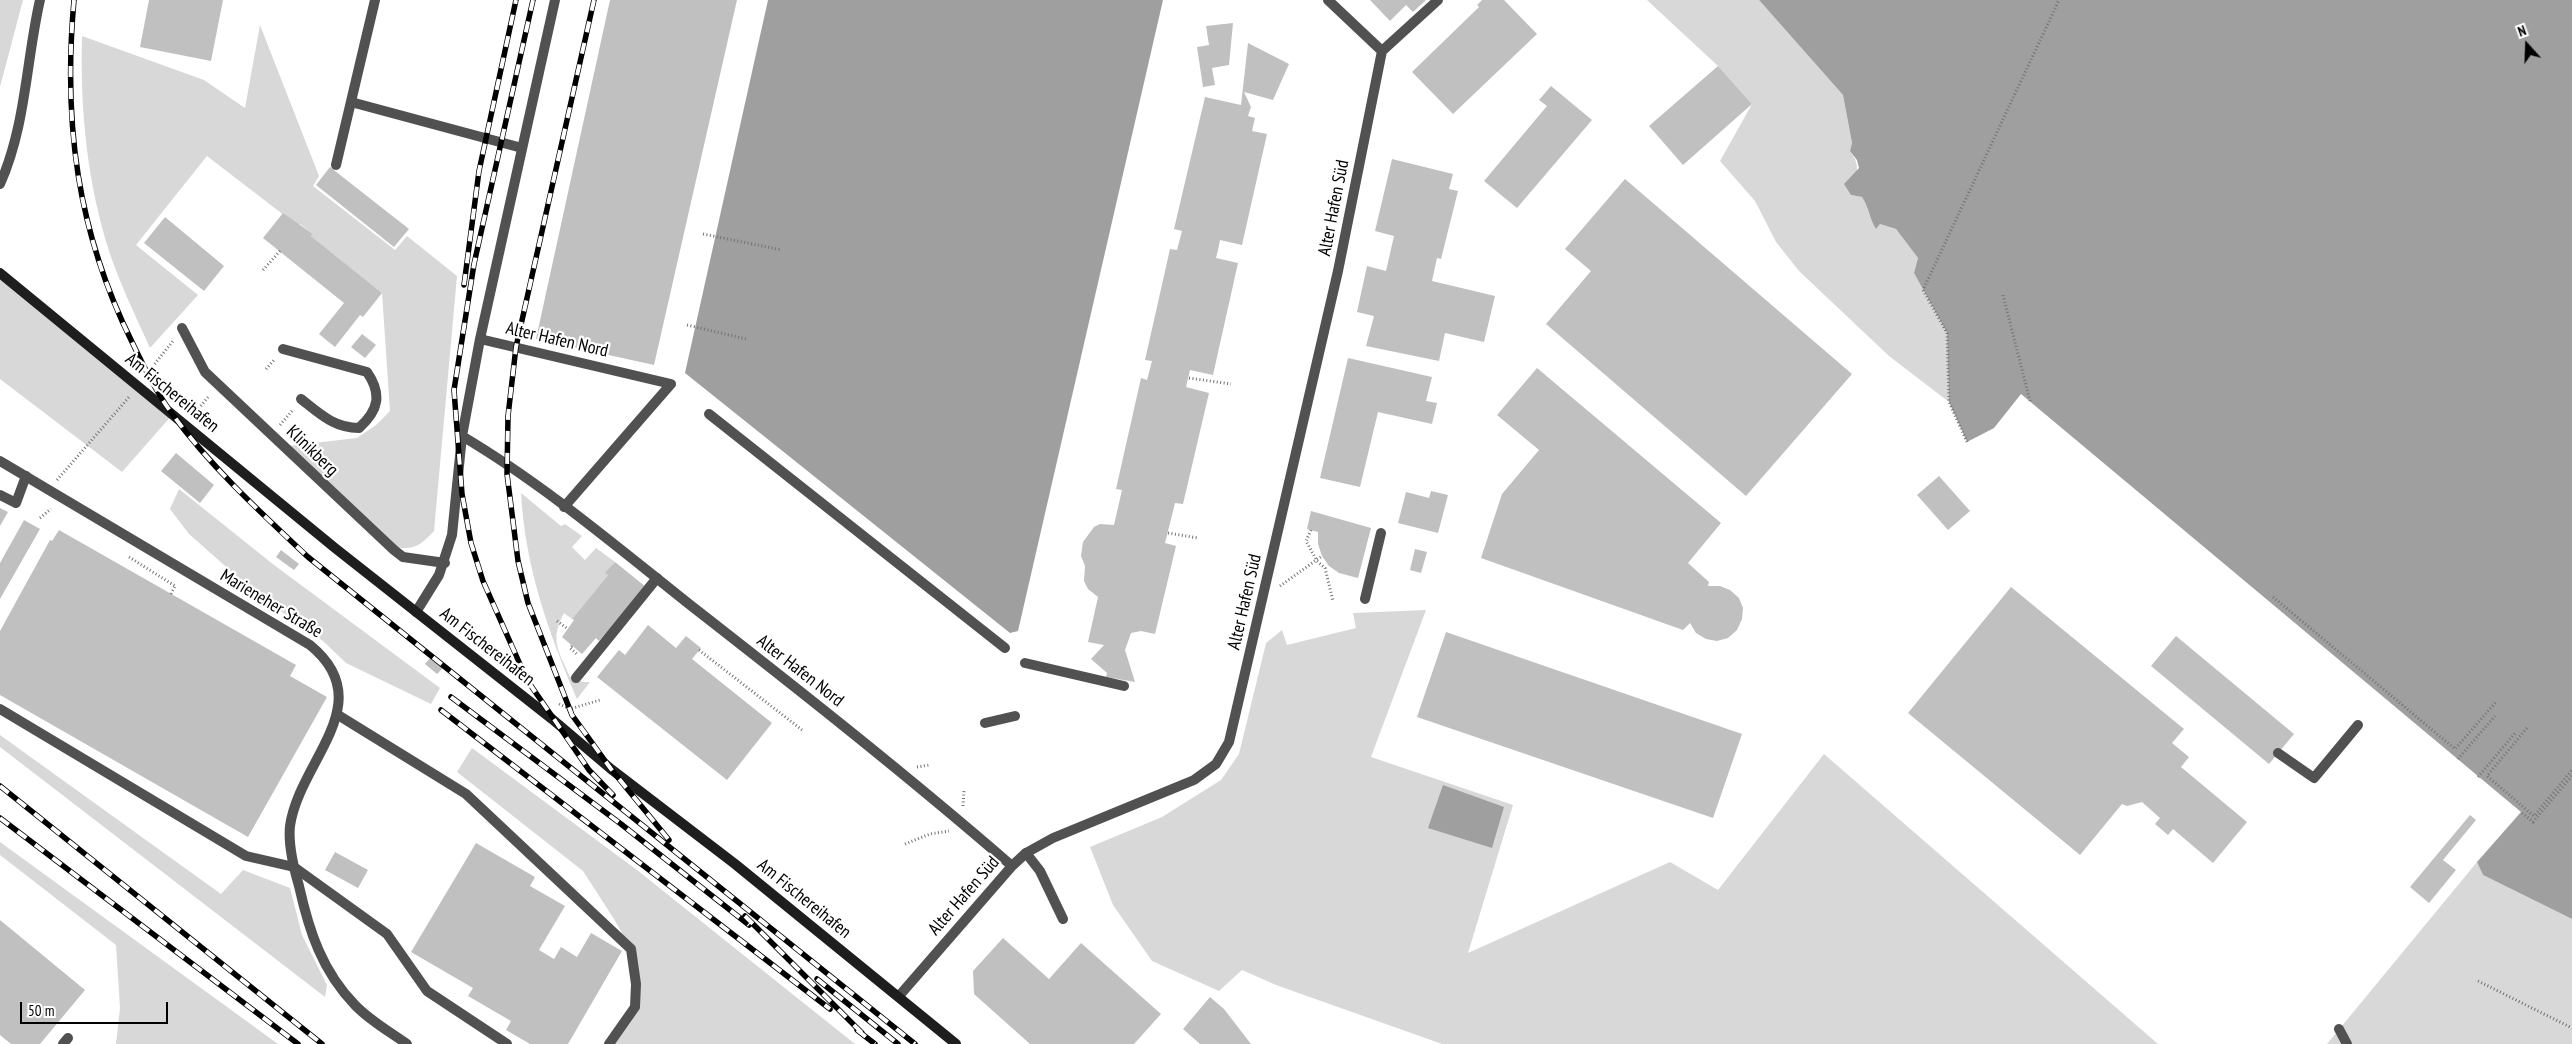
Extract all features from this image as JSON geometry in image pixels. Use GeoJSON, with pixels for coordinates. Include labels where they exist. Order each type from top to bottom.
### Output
{"type":"FeatureCollection","features":[{"type":"Feature","properties":{"kind":"street"},"geometry":{"type":"LineString","coordinates":[[0,184],[8,165],[23,108],[30,42],[40,0]]}},
{"type":"Feature","properties":{"kind":"street"},"geometry":{"type":"LineString","coordinates":[[336,165],[374,0]]}},
{"type":"Feature","properties":{"kind":"street","name":"Alter Hafen Nord"},"geometry":{"type":"LineString","coordinates":[[416,612],[428,596],[445,563],[452,535],[462,436],[480,339],[555,0]]}},
{"type":"Feature","properties":{"kind":"street"},"geometry":{"type":"LineString","coordinates":[[1328,0],[1382,51],[1438,0]]}},
{"type":"Feature","properties":{"kind":"street","name":"Alter Hafen Süd"},"geometry":{"type":"LineString","coordinates":[[899,996],[1012,866],[1026,853],[1053,838],[1187,783],[1216,764],[1229,742],[1338,272],[1382,51]]}},
{"type":"Feature","properties":{"kind":"street"},"geometry":{"type":"LineString","coordinates":[[351,102],[522,148]]}},
{"type":"Feature","properties":{"kind":"street","name":"Am Fischereihafen"},"geometry":{"type":"LineString","coordinates":[[0,273],[416,612],[899,996],[956,1044]]}},
{"type":"Feature","properties":{"kind":"street","name":"Klinikberg"},"geometry":{"type":"LineString","coordinates":[[182,328],[205,372],[295,459],[403,558],[445,563]]}},
{"type":"Feature","properties":{"kind":"street","name":"Alter Hafen Nord"},"geometry":{"type":"LineString","coordinates":[[480,339],[671,384],[564,507]]}},
{"type":"Feature","properties":{"kind":"street"},"geometry":{"type":"LineString","coordinates":[[283,349],[367,372],[374,383],[378,396],[376,409],[360,428],[347,428],[334,424],[301,399]]}},
{"type":"Feature","properties":{"kind":"street"},"geometry":{"type":"LineString","coordinates":[[709,414],[1005,648]]}},
{"type":"Feature","properties":{"kind":"street","name":"Alter Hafen Nord"},"geometry":{"type":"LineString","coordinates":[[462,436],[506,462],[657,578],[820,707],[1012,866]]}},
{"type":"Feature","properties":{"kind":"street","name":"Marieneher Straße"},"geometry":{"type":"LineString","coordinates":[[0,461],[310,645],[326,657],[336,676],[340,697],[338,715],[302,791],[290,827],[294,867],[307,920],[317,950],[331,977],[356,1006],[406,1044]]}},
{"type":"Feature","properties":{"kind":"street"},"geometry":{"type":"LineString","coordinates":[[0,495],[16,503],[26,476]]}},
{"type":"Feature","properties":{"kind":"street"},"geometry":{"type":"LineString","coordinates":[[1365,599],[1380,533]]}},
{"type":"Feature","properties":{"kind":"street"},"geometry":{"type":"LineString","coordinates":[[576,678],[657,578]]}},
{"type":"Feature","properties":{"kind":"street"},"geometry":{"type":"LineString","coordinates":[[1025,663],[1124,686]]}},
{"type":"Feature","properties":{"kind":"street"},"geometry":{"type":"LineString","coordinates":[[0,709],[246,856],[294,867],[387,934],[427,992],[507,1044]]}},
{"type":"Feature","properties":{"kind":"street"},"geometry":{"type":"LineString","coordinates":[[338,715],[466,794],[631,949],[636,984],[634,1007],[609,1044]]}},
{"type":"Feature","properties":{"kind":"street"},"geometry":{"type":"LineString","coordinates":[[985,723],[1015,716]]}},
{"type":"Feature","properties":{"kind":"street"},"geometry":{"type":"LineString","coordinates":[[2278,753],[2314,778],[2358,725]]}},
{"type":"Feature","properties":{"kind":"street"},"geometry":{"type":"LineString","coordinates":[[1026,853],[1040,870],[1063,919]]}},
{"type":"Feature","properties":{"kind":"street"},"geometry":{"type":"LineString","coordinates":[[2339,1029],[2347,1044]]}},
{"type":"Feature","properties":{"kind":"path"},"geometry":{"type":"LineString","coordinates":[[1967,442],[1949,402],[1947,333],[1923,290],[2058,0]]}},
{"type":"Feature","properties":{"kind":"path"},"geometry":{"type":"LineString","coordinates":[[703,234],[782,250]]}},
{"type":"Feature","properties":{"kind":"path"},"geometry":{"type":"LineString","coordinates":[[263,270],[280,251]]}},
{"type":"Feature","properties":{"kind":"path"},"geometry":{"type":"LineString","coordinates":[[2003,295],[2030,401]]}},
{"type":"Feature","properties":{"kind":"path"},"geometry":{"type":"LineString","coordinates":[[687,325],[746,339]]}},
{"type":"Feature","properties":{"kind":"path"},"geometry":{"type":"LineString","coordinates":[[1188,378],[1231,384]]}},
{"type":"Feature","properties":{"kind":"path"},"geometry":{"type":"LineString","coordinates":[[193,415],[218,384]]}},
{"type":"Feature","properties":{"kind":"path"},"geometry":{"type":"LineString","coordinates":[[48,490],[113,417]]}},
{"type":"Feature","properties":{"kind":"path"},"geometry":{"type":"LineString","coordinates":[[40,518],[50,508],[59,514]]}},
{"type":"Feature","properties":{"kind":"path"},"geometry":{"type":"LineString","coordinates":[[1311,530],[1306,541],[1316,561],[1325,568],[1333,601]]}},
{"type":"Feature","properties":{"kind":"path"},"geometry":{"type":"LineString","coordinates":[[1168,533],[1198,538]]}},
{"type":"Feature","properties":{"kind":"path"},"geometry":{"type":"LineString","coordinates":[[125,555],[175,586]]}},
{"type":"Feature","properties":{"kind":"path"},"geometry":{"type":"LineString","coordinates":[[1266,584],[1280,586],[1322,556]]}},
{"type":"Feature","properties":{"kind":"path"},"geometry":{"type":"LineString","coordinates":[[2273,597],[2455,749],[2496,702]]}},
{"type":"Feature","properties":{"kind":"path"},"geometry":{"type":"LineString","coordinates":[[557,621],[568,629]]}},
{"type":"Feature","properties":{"kind":"path"},"geometry":{"type":"LineString","coordinates":[[699,650],[802,730]]}},
{"type":"Feature","properties":{"kind":"path"},"geometry":{"type":"LineString","coordinates":[[554,701],[570,709],[600,700]]}},
{"type":"Feature","properties":{"kind":"path"},"geometry":{"type":"LineString","coordinates":[[2458,759],[2495,716]]}},
{"type":"Feature","properties":{"kind":"path"},"geometry":{"type":"LineString","coordinates":[[2527,728],[2487,776],[2534,816],[2572,770]]}},
{"type":"Feature","properties":{"kind":"path"},"geometry":{"type":"LineString","coordinates":[[2478,777],[2516,732]]}},
{"type":"Feature","properties":{"kind":"path"},"geometry":{"type":"LineString","coordinates":[[2522,812],[2533,822],[2572,776]]}},
{"type":"Feature","properties":{"kind":"path"},"geometry":{"type":"LineString","coordinates":[[905,844],[930,834],[952,830]]}},
{"type":"Feature","properties":{"kind":"path"},"geometry":{"type":"LineString","coordinates":[[2478,981],[2572,1028]]}},
{"type":"Feature","properties":{"kind":"shaded area"},"geometry":{"type":"Polygon","coordinates":[[[0,0],[23,0],[0,87],[0,0]]]}},
{"type":"Feature","properties":{"kind":"shaded area"},"geometry":{"type":"Polygon","coordinates":[[[768,0],[1163,0],[1018,631],[1010,633],[685,373],[768,0]]]}},
{"type":"Feature","properties":{"kind":"shaded area"},"geometry":{"type":"Polygon","coordinates":[[[1647,0],[1759,0],[1843,95],[1852,143],[1850,151],[1854,156],[1857,167],[1851,195],[1862,197],[1876,229],[1880,224],[1896,229],[1918,258],[1914,273],[1947,333],[1949,402],[1889,356],[1799,271],[1776,242],[1755,201],[1720,161],[1752,104],[1718,66],[1647,0]]]}},
{"type":"Feature","properties":{"kind":"shaded area"},"geometry":{"type":"Polygon","coordinates":[[[1759,0],[2572,0],[2572,919],[2483,875],[2477,862],[2521,812],[2021,394],[1994,428],[1967,442],[1949,402],[1947,333],[1914,273],[1918,258],[1896,229],[1880,224],[1876,229],[1862,197],[1851,195],[1844,184],[1859,168],[1857,160],[1850,151],[1852,143],[1843,95],[1759,0]]]}},
{"type":"Feature","properties":{"kind":"shaded area"},"geometry":{"type":"Polygon","coordinates":[[[260,25],[319,176],[313,186],[395,250],[407,236],[457,276],[434,531],[426,540],[413,547],[396,547],[288,446],[357,438],[376,425],[390,411],[382,293],[311,236],[313,234],[300,224],[298,226],[207,156],[136,245],[198,295],[150,348],[119,278],[102,227],[91,173],[84,119],[82,36],[204,80],[245,108],[260,25]]]}},
{"type":"Feature","properties":{"kind":"shaded area"},"geometry":{"type":"Polygon","coordinates":[[[0,273],[173,414],[122,472],[0,379],[0,273]]]}},
{"type":"Feature","properties":{"kind":"shaded area"},"geometry":{"type":"Polygon","coordinates":[[[179,489],[274,565],[440,688],[431,704],[346,663],[323,641],[258,595],[189,534],[170,509],[179,489]]]}},
{"type":"Feature","properties":{"kind":"shaded area"},"geometry":{"type":"Polygon","coordinates":[[[521,493],[561,526],[565,524],[582,536],[572,547],[585,560],[596,548],[615,562],[606,573],[608,575],[572,619],[564,613],[557,631],[557,646],[570,677],[583,682],[590,682],[577,699],[557,649],[548,624],[533,573],[527,547],[521,493]]]}},
{"type":"Feature","properties":{"kind":"shaded area"},"geometry":{"type":"Polygon","coordinates":[[[1426,610],[1371,757],[1513,805],[1468,953],[1670,862],[1718,890],[1824,754],[2158,1044],[1442,1044],[1276,985],[1242,970],[1219,991],[1152,961],[1113,905],[1090,847],[1162,817],[1221,780],[1239,754],[1266,643],[1282,630],[1287,645],[1356,628],[1353,613],[1426,610]]]}},
{"type":"Feature","properties":{"kind":"shaded area"},"geometry":{"type":"Polygon","coordinates":[[[0,735],[221,894],[243,870],[290,888],[302,935],[327,985],[325,997],[0,747],[0,735]]]}},
{"type":"Feature","properties":{"kind":"shaded area"},"geometry":{"type":"Polygon","coordinates":[[[472,748],[637,870],[855,1044],[609,1044],[634,1007],[631,949],[583,871],[457,772],[472,748]]]}},
{"type":"Feature","properties":{"kind":"shaded area"},"geometry":{"type":"Polygon","coordinates":[[[1443,785],[1504,807],[1492,848],[1428,828],[1443,785]]]}},
{"type":"Feature","properties":{"kind":"shaded area"},"geometry":{"type":"Polygon","coordinates":[[[0,842],[278,1044],[116,1044],[120,1008],[116,945],[0,855],[0,842]]]}},
{"type":"Feature","properties":{"kind":"shaded area"},"geometry":{"type":"Polygon","coordinates":[[[2477,862],[2483,875],[2572,919],[2572,1044],[2327,1044],[2477,862]]]}},
{"type":"Feature","properties":{"kind":"building"},"geometry":{"type":"Polygon","coordinates":[[[149,0],[223,0],[211,61],[140,47],[149,0]]]}},
{"type":"Feature","properties":{"kind":"building"},"geometry":{"type":"Polygon","coordinates":[[[610,0],[737,0],[654,365],[536,339],[610,0]]]}},
{"type":"Feature","properties":{"kind":"building"},"geometry":{"type":"Polygon","coordinates":[[[1370,0],[1426,0],[1413,12],[1406,5],[1390,21],[1370,0]]]}},
{"type":"Feature","properties":{"kind":"building"},"geometry":{"type":"Polygon","coordinates":[[[1482,0],[1504,0],[1537,34],[1453,114],[1412,72],[1479,7],[1477,5],[1482,0]]]}},
{"type":"Feature","properties":{"kind":"building"},"geometry":{"type":"Polygon","coordinates":[[[1233,23],[1229,65],[1212,68],[1215,85],[1203,87],[1197,47],[1209,45],[1206,26],[1233,23]]]}},
{"type":"Feature","properties":{"kind":"building"},"geometry":{"type":"Polygon","coordinates":[[[1248,43],[1289,64],[1273,100],[1244,92],[1251,107],[1248,116],[1255,118],[1252,131],[1267,134],[1242,245],[1220,240],[1216,258],[1238,263],[1213,375],[1190,370],[1186,387],[1209,393],[1183,504],[1175,503],[1165,543],[1176,546],[1155,634],[1141,631],[1131,633],[1125,650],[1135,682],[1106,677],[1107,673],[1091,659],[1104,645],[1088,642],[1098,597],[1088,589],[1084,581],[1085,566],[1081,556],[1083,542],[1094,527],[1100,524],[1114,525],[1122,490],[1116,489],[1141,378],[1147,380],[1152,361],[1145,360],[1170,249],[1177,250],[1182,231],[1174,229],[1205,97],[1241,105],[1248,43]]]}},
{"type":"Feature","properties":{"kind":"building"},"geometry":{"type":"Polygon","coordinates":[[[1718,66],[1752,104],[1683,165],[1649,126],[1718,66]]]}},
{"type":"Feature","properties":{"kind":"building"},"geometry":{"type":"Polygon","coordinates":[[[1551,86],[1592,120],[1517,208],[1484,181],[1547,106],[1539,100],[1551,86]]]}},
{"type":"Feature","properties":{"kind":"building"},"geometry":{"type":"Polygon","coordinates":[[[1392,159],[1453,174],[1449,189],[1458,191],[1441,259],[1437,258],[1432,281],[1495,296],[1484,342],[1445,333],[1439,361],[1366,346],[1374,316],[1357,312],[1367,266],[1386,271],[1394,236],[1375,231],[1392,159]]]}},
{"type":"Feature","properties":{"kind":"building"},"geometry":{"type":"Polygon","coordinates":[[[330,167],[409,229],[394,247],[316,185],[330,167]]]}},
{"type":"Feature","properties":{"kind":"building"},"geometry":{"type":"Polygon","coordinates":[[[1625,179],[1852,374],[1746,496],[1546,324],[1591,271],[1565,249],[1625,179]]]}},
{"type":"Feature","properties":{"kind":"building"},"geometry":{"type":"Polygon","coordinates":[[[283,213],[313,234],[311,236],[382,293],[363,317],[360,315],[335,347],[319,334],[344,303],[263,238],[283,213]]]}},
{"type":"Feature","properties":{"kind":"building"},"geometry":{"type":"Polygon","coordinates":[[[165,217],[224,266],[204,291],[144,243],[165,217]]]}},
{"type":"Feature","properties":{"kind":"building"},"geometry":{"type":"Polygon","coordinates":[[[362,334],[376,345],[365,358],[351,347],[362,334]]]}},
{"type":"Feature","properties":{"kind":"building"},"geometry":{"type":"Polygon","coordinates":[[[1348,358],[1432,377],[1426,401],[1437,403],[1432,424],[1378,412],[1360,487],[1320,478],[1348,358]]]}},
{"type":"Feature","properties":{"kind":"building"},"geometry":{"type":"Polygon","coordinates":[[[1537,368],[1721,523],[1688,563],[1709,582],[1708,586],[1720,586],[1730,590],[1739,598],[1743,608],[1742,619],[1737,630],[1728,638],[1717,641],[1706,639],[1696,633],[1690,623],[1683,630],[1481,558],[1502,494],[1539,450],[1497,415],[1537,368]]]}},
{"type":"Feature","properties":{"kind":"building"},"geometry":{"type":"Polygon","coordinates":[[[176,453],[214,485],[200,503],[161,471],[176,453]]]}},
{"type":"Feature","properties":{"kind":"building"},"geometry":{"type":"Polygon","coordinates":[[[1939,476],[1970,511],[1948,530],[1917,495],[1939,476]]]}},
{"type":"Feature","properties":{"kind":"building"},"geometry":{"type":"Polygon","coordinates":[[[1431,491],[1448,495],[1438,533],[1398,523],[1406,492],[1429,498],[1431,491]]]}},
{"type":"Feature","properties":{"kind":"building"},"geometry":{"type":"Polygon","coordinates":[[[0,508],[8,512],[0,526],[0,508]]]}},
{"type":"Feature","properties":{"kind":"building"},"geometry":{"type":"Polygon","coordinates":[[[1311,511],[1371,528],[1358,578],[1339,573],[1329,566],[1322,556],[1318,544],[1318,532],[1307,529],[1311,511]]]}},
{"type":"Feature","properties":{"kind":"building"},"geometry":{"type":"Polygon","coordinates":[[[24,520],[40,529],[0,599],[0,563],[24,520]]]}},
{"type":"Feature","properties":{"kind":"building"},"geometry":{"type":"Polygon","coordinates":[[[59,530],[296,665],[290,676],[327,697],[248,837],[0,695],[0,631],[50,540],[52,541],[59,530]]]}},
{"type":"Feature","properties":{"kind":"building"},"geometry":{"type":"Polygon","coordinates":[[[1415,549],[1427,552],[1421,573],[1410,570],[1415,549]]]}},
{"type":"Feature","properties":{"kind":"building"},"geometry":{"type":"Polygon","coordinates":[[[281,550],[299,564],[294,570],[276,557],[281,550]]]}},
{"type":"Feature","properties":{"kind":"building"},"geometry":{"type":"Polygon","coordinates":[[[615,562],[646,587],[599,641],[596,638],[582,654],[562,637],[574,620],[572,619],[608,575],[605,573],[615,562]]]}},
{"type":"Feature","properties":{"kind":"building"},"geometry":{"type":"Polygon","coordinates":[[[2011,587],[2184,729],[2172,743],[2189,757],[2181,767],[2247,822],[2213,863],[2173,829],[2168,835],[2155,824],[2160,818],[2142,802],[2127,806],[2122,804],[2080,855],[1908,713],[2011,587]]]}},
{"type":"Feature","properties":{"kind":"building"},"geometry":{"type":"Polygon","coordinates":[[[648,625],[676,648],[686,636],[701,648],[692,659],[772,723],[727,780],[597,677],[619,650],[625,655],[648,625]]]}},
{"type":"Feature","properties":{"kind":"building"},"geometry":{"type":"Polygon","coordinates":[[[1446,632],[1742,734],[1713,818],[1417,717],[1446,632]]]}},
{"type":"Feature","properties":{"kind":"building"},"geometry":{"type":"Polygon","coordinates":[[[2176,636],[2294,734],[2269,764],[2151,666],[2176,636]]]}},
{"type":"Feature","properties":{"kind":"building"},"geometry":{"type":"Polygon","coordinates":[[[430,658],[443,668],[437,674],[425,664],[430,658]]]}},
{"type":"Feature","properties":{"kind":"building"},"geometry":{"type":"Polygon","coordinates":[[[2470,815],[2476,820],[2443,860],[2456,870],[2429,903],[2410,887],[2470,815]]]}},
{"type":"Feature","properties":{"kind":"building"},"geometry":{"type":"Polygon","coordinates":[[[476,843],[535,877],[530,886],[565,906],[539,950],[554,959],[561,947],[577,957],[591,933],[622,951],[568,1044],[530,1044],[506,1030],[511,1021],[468,996],[473,988],[411,952],[476,843]]]}},
{"type":"Feature","properties":{"kind":"building"},"geometry":{"type":"Polygon","coordinates":[[[335,852],[368,870],[358,888],[325,870],[335,852]]]}},
{"type":"Feature","properties":{"kind":"building"},"geometry":{"type":"Polygon","coordinates":[[[0,920],[85,990],[40,1044],[11,1044],[0,1035],[0,920]]]}},
{"type":"Feature","properties":{"kind":"building"},"geometry":{"type":"Polygon","coordinates":[[[1003,938],[1049,979],[1081,943],[1161,1014],[1134,1044],[1030,1044],[974,994],[973,971],[1003,938]]]}},
{"type":"Feature","properties":{"kind":"building"},"geometry":{"type":"Polygon","coordinates":[[[1210,997],[1224,1009],[1251,1044],[1200,1044],[1183,1029],[1210,997]]]}},
{"type":"Feature","properties":{"kind":"railway"},"geometry":{"type":"LineString","coordinates":[[74,0],[71,45],[73,133],[78,176],[98,259],[113,300],[146,370],[161,397],[188,434],[237,489],[308,557],[915,1044]]}},
{"type":"Feature","properties":{"kind":"railway"},"geometry":{"type":"LineString","coordinates":[[464,285],[479,171],[516,0]]}},
{"type":"Feature","properties":{"kind":"railway"},"geometry":{"type":"LineString","coordinates":[[533,0],[474,264],[454,390],[462,494],[471,543],[483,581],[527,680],[589,770],[613,795]]}},
{"type":"Feature","properties":{"kind":"railway"},"geometry":{"type":"LineString","coordinates":[[594,0],[516,347],[508,416],[507,474],[518,561],[528,603],[572,715],[611,769],[669,840]]}},
{"type":"Feature","properties":{"kind":"railway"},"geometry":{"type":"LineString","coordinates":[[451,697],[621,824],[749,925]]}},
{"type":"Feature","properties":{"kind":"railway"},"geometry":{"type":"LineString","coordinates":[[441,710],[830,1009]]}},
{"type":"Feature","properties":{"kind":"railway"},"geometry":{"type":"LineString","coordinates":[[0,786],[322,1044]]}},
{"type":"Feature","properties":{"kind":"railway"},"geometry":{"type":"LineString","coordinates":[[0,818],[298,1044]]}},
{"type":"Feature","properties":{"kind":"railway"},"geometry":{"type":"LineString","coordinates":[[745,916],[862,1033]]}},
{"type":"Feature","properties":{"kind":"railway"},"geometry":{"type":"LineString","coordinates":[[817,979],[898,1044]]}},
{"type":"Feature","properties":{"kind":"railway"},"geometry":{"type":"LineString","coordinates":[[857,1030],[875,1044]]}}]}
